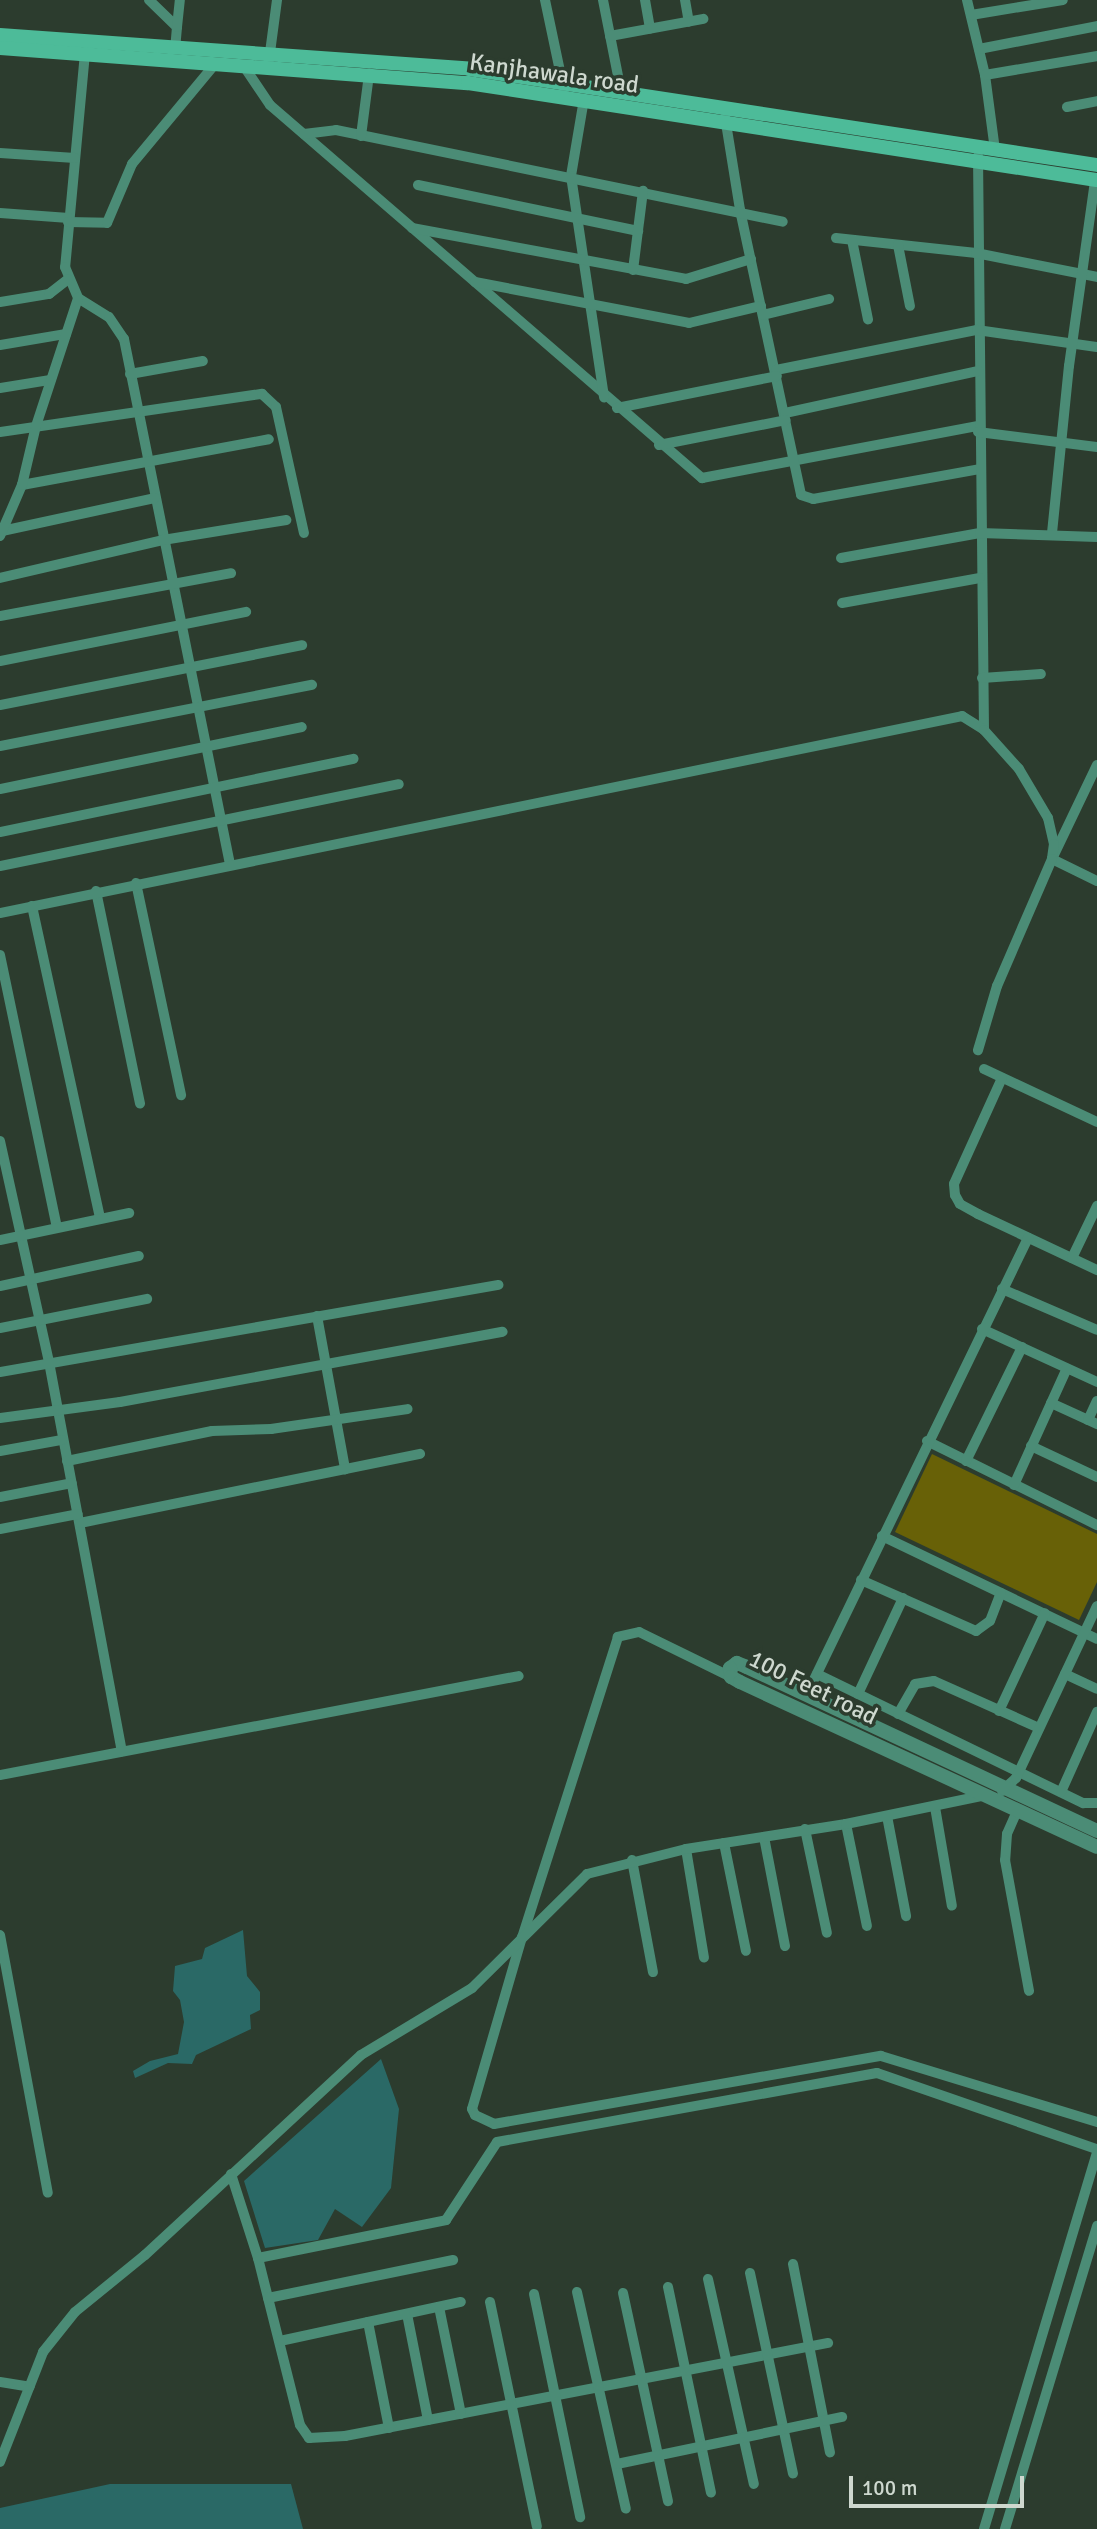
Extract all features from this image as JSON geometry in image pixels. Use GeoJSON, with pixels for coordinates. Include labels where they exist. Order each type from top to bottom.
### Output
{"type":"FeatureCollection","features":[{"type":"Feature","properties":{"kind":"main road","name":"Kanjhawala road"},"geometry":{"type":"LineString","coordinates":[[0,35],[175,48],[369,74],[621,91],[726,114]]}},
{"type":"Feature","properties":{"kind":"main road","name":"Kanjhawala road"},"geometry":{"type":"LineString","coordinates":[[0,48],[243,65],[269,61],[469,69],[563,88],[584,99],[726,114],[1096,175]]}},
{"type":"Feature","properties":{"kind":"main road","name":"Kanjhawala road"},"geometry":{"type":"LineString","coordinates":[[978,154],[995,150],[1096,175]]}},
{"type":"Feature","properties":{"kind":"street"},"geometry":{"type":"LineString","coordinates":[[149,0],[177,27]]}},
{"type":"Feature","properties":{"kind":"street"},"geometry":{"type":"LineString","coordinates":[[175,48],[180,0]]}},
{"type":"Feature","properties":{"kind":"street"},"geometry":{"type":"LineString","coordinates":[[269,61],[276,0]]}},
{"type":"Feature","properties":{"kind":"street"},"geometry":{"type":"LineString","coordinates":[[545,0],[563,88]]}},
{"type":"Feature","properties":{"kind":"street"},"geometry":{"type":"LineString","coordinates":[[603,0],[621,91]]}},
{"type":"Feature","properties":{"kind":"street"},"geometry":{"type":"LineString","coordinates":[[645,0],[650,29]]}},
{"type":"Feature","properties":{"kind":"street"},"geometry":{"type":"LineString","coordinates":[[685,0],[689,22]]}},
{"type":"Feature","properties":{"kind":"street"},"geometry":{"type":"LineString","coordinates":[[967,0],[985,75],[995,150]]}},
{"type":"Feature","properties":{"kind":"street"},"geometry":{"type":"LineString","coordinates":[[971,15],[1063,0]]}},
{"type":"Feature","properties":{"kind":"street"},"geometry":{"type":"LineString","coordinates":[[610,36],[703,19]]}},
{"type":"Feature","properties":{"kind":"street"},"geometry":{"type":"LineString","coordinates":[[979,49],[1097,26]]}},
{"type":"Feature","properties":{"kind":"street"},"geometry":{"type":"LineString","coordinates":[[85,53],[69,220],[68,279],[78,298],[117,325],[131,374],[153,498],[230,864]]}},
{"type":"Feature","properties":{"kind":"street"},"geometry":{"type":"LineString","coordinates":[[985,75],[1097,56]]}},
{"type":"Feature","properties":{"kind":"street"},"geometry":{"type":"LineString","coordinates":[[0,213],[107,223],[132,164],[216,63]]}},
{"type":"Feature","properties":{"kind":"street"},"geometry":{"type":"LineString","coordinates":[[243,65],[259,93],[304,134],[604,398],[702,478],[978,429],[1097,447]]}},
{"type":"Feature","properties":{"kind":"street"},"geometry":{"type":"LineString","coordinates":[[361,136],[369,74]]}},
{"type":"Feature","properties":{"kind":"street"},"geometry":{"type":"LineString","coordinates":[[584,99],[571,176],[574,215],[604,398]]}},
{"type":"Feature","properties":{"kind":"street"},"geometry":{"type":"LineString","coordinates":[[1067,107],[1097,102]]}},
{"type":"Feature","properties":{"kind":"street"},"geometry":{"type":"LineString","coordinates":[[726,114],[740,210],[801,495],[813,499],[979,469]]}},
{"type":"Feature","properties":{"kind":"street"},"geometry":{"type":"LineString","coordinates":[[304,134],[336,131],[740,210],[783,222]]}},
{"type":"Feature","properties":{"kind":"street"},"geometry":{"type":"LineString","coordinates":[[0,153],[75,158]]}},
{"type":"Feature","properties":{"kind":"street"},"geometry":{"type":"LineString","coordinates":[[978,154],[976,253],[984,730]]}},
{"type":"Feature","properties":{"kind":"street"},"geometry":{"type":"LineString","coordinates":[[1052,533],[1080,274],[1096,175]]}},
{"type":"Feature","properties":{"kind":"street"},"geometry":{"type":"LineString","coordinates":[[418,185],[574,215],[638,231]]}},
{"type":"Feature","properties":{"kind":"street"},"geometry":{"type":"LineString","coordinates":[[633,270],[643,191]]}},
{"type":"Feature","properties":{"kind":"street"},"geometry":{"type":"LineString","coordinates":[[412,228],[633,270],[694,278],[751,260]]}},
{"type":"Feature","properties":{"kind":"street"},"geometry":{"type":"LineString","coordinates":[[836,238],[976,253],[1097,277]]}},
{"type":"Feature","properties":{"kind":"street"},"geometry":{"type":"LineString","coordinates":[[852,240],[868,319]]}},
{"type":"Feature","properties":{"kind":"street"},"geometry":{"type":"LineString","coordinates":[[898,245],[910,306]]}},
{"type":"Feature","properties":{"kind":"street"},"geometry":{"type":"LineString","coordinates":[[0,302],[49,294],[68,279]]}},
{"type":"Feature","properties":{"kind":"street"},"geometry":{"type":"LineString","coordinates":[[472,281],[690,323],[830,299]]}},
{"type":"Feature","properties":{"kind":"street"},"geometry":{"type":"LineString","coordinates":[[1,533],[22,485],[36,426],[78,298]]}},
{"type":"Feature","properties":{"kind":"street"},"geometry":{"type":"LineString","coordinates":[[617,408],[977,330],[1097,347]]}},
{"type":"Feature","properties":{"kind":"street"},"geometry":{"type":"LineString","coordinates":[[0,345],[65,334]]}},
{"type":"Feature","properties":{"kind":"street"},"geometry":{"type":"LineString","coordinates":[[131,374],[203,361]]}},
{"type":"Feature","properties":{"kind":"street"},"geometry":{"type":"LineString","coordinates":[[659,444],[978,371]]}},
{"type":"Feature","properties":{"kind":"street"},"geometry":{"type":"LineString","coordinates":[[0,388],[50,380]]}},
{"type":"Feature","properties":{"kind":"street"},"geometry":{"type":"LineString","coordinates":[[0,432],[252,394],[269,398],[280,422],[304,533]]}},
{"type":"Feature","properties":{"kind":"street"},"geometry":{"type":"LineString","coordinates":[[22,485],[270,439]]}},
{"type":"Feature","properties":{"kind":"street"},"geometry":{"type":"LineString","coordinates":[[1,533],[153,498]]}},
{"type":"Feature","properties":{"kind":"street"},"geometry":{"type":"LineString","coordinates":[[0,578],[163,540],[286,520]]}},
{"type":"Feature","properties":{"kind":"street"},"geometry":{"type":"LineString","coordinates":[[841,558],[980,533],[1052,533],[1097,537]]}},
{"type":"Feature","properties":{"kind":"street"},"geometry":{"type":"LineString","coordinates":[[0,616],[232,573]]}},
{"type":"Feature","properties":{"kind":"street"},"geometry":{"type":"LineString","coordinates":[[842,603],[980,578]]}},
{"type":"Feature","properties":{"kind":"street"},"geometry":{"type":"LineString","coordinates":[[0,661],[246,612]]}},
{"type":"Feature","properties":{"kind":"street"},"geometry":{"type":"LineString","coordinates":[[0,705],[302,645]]}},
{"type":"Feature","properties":{"kind":"street"},"geometry":{"type":"LineString","coordinates":[[982,678],[1041,674]]}},
{"type":"Feature","properties":{"kind":"street"},"geometry":{"type":"LineString","coordinates":[[0,746],[312,685]]}},
{"type":"Feature","properties":{"kind":"street"},"geometry":{"type":"LineString","coordinates":[[0,913],[230,864],[519,809],[951,717],[972,719],[984,730],[1040,802],[1054,836],[1052,859]]}},
{"type":"Feature","properties":{"kind":"street"},"geometry":{"type":"LineString","coordinates":[[0,789],[302,727]]}},
{"type":"Feature","properties":{"kind":"street"},"geometry":{"type":"LineString","coordinates":[[0,832],[354,759]]}},
{"type":"Feature","properties":{"kind":"street"},"geometry":{"type":"LineString","coordinates":[[978,1050],[997,986],[1052,859],[1097,765]]}},
{"type":"Feature","properties":{"kind":"street"},"geometry":{"type":"LineString","coordinates":[[0,866],[399,784]]}},
{"type":"Feature","properties":{"kind":"street"},"geometry":{"type":"LineString","coordinates":[[1052,859],[1097,881]]}},
{"type":"Feature","properties":{"kind":"street"},"geometry":{"type":"LineString","coordinates":[[136,883],[181,1095]]}},
{"type":"Feature","properties":{"kind":"street"},"geometry":{"type":"LineString","coordinates":[[96,891],[140,1103]]}},
{"type":"Feature","properties":{"kind":"street"},"geometry":{"type":"LineString","coordinates":[[32,906],[100,1218]]}},
{"type":"Feature","properties":{"kind":"street"},"geometry":{"type":"LineString","coordinates":[[0,955],[57,1227]]}},
{"type":"Feature","properties":{"kind":"street"},"geometry":{"type":"LineString","coordinates":[[984,1069],[1097,1122]]}},
{"type":"Feature","properties":{"kind":"street"},"geometry":{"type":"LineString","coordinates":[[1002,1078],[954,1184],[955,1195],[960,1204],[1097,1270]]}},
{"type":"Feature","properties":{"kind":"street"},"geometry":{"type":"LineString","coordinates":[[1,1148],[5,1192],[49,1362],[55,1409],[72,1483],[122,1751]]}},
{"type":"Feature","properties":{"kind":"street"},"geometry":{"type":"LineString","coordinates":[[1072,1258],[1097,1206]]}},
{"type":"Feature","properties":{"kind":"street"},"geometry":{"type":"LineString","coordinates":[[0,1240],[129,1213]]}},
{"type":"Feature","properties":{"kind":"street"},"geometry":{"type":"LineString","coordinates":[[807,1694],[926,1441],[1028,1238]]}},
{"type":"Feature","properties":{"kind":"street"},"geometry":{"type":"LineString","coordinates":[[0,1286],[139,1256]]}},
{"type":"Feature","properties":{"kind":"street"},"geometry":{"type":"LineString","coordinates":[[0,1372],[498,1285]]}},
{"type":"Feature","properties":{"kind":"street"},"geometry":{"type":"LineString","coordinates":[[1002,1289],[1097,1330]]}},
{"type":"Feature","properties":{"kind":"street"},"geometry":{"type":"LineString","coordinates":[[0,1328],[147,1299]]}},
{"type":"Feature","properties":{"kind":"street"},"geometry":{"type":"LineString","coordinates":[[317,1316],[345,1469]]}},
{"type":"Feature","properties":{"kind":"street"},"geometry":{"type":"LineString","coordinates":[[982,1329],[1097,1382]]}},
{"type":"Feature","properties":{"kind":"street"},"geometry":{"type":"LineString","coordinates":[[0,1418],[325,1365],[503,1332]]}},
{"type":"Feature","properties":{"kind":"street"},"geometry":{"type":"LineString","coordinates":[[966,1461],[1022,1347]]}},
{"type":"Feature","properties":{"kind":"street"},"geometry":{"type":"LineString","coordinates":[[1014,1485],[1067,1368]]}},
{"type":"Feature","properties":{"kind":"street"},"geometry":{"type":"LineString","coordinates":[[1051,1403],[1093,1422],[1097,1401]]}},
{"type":"Feature","properties":{"kind":"street"},"geometry":{"type":"LineString","coordinates":[[67,1461],[212,1431],[336,1421],[408,1409]]}},
{"type":"Feature","properties":{"kind":"street"},"geometry":{"type":"LineString","coordinates":[[0,1451],[62,1440]]}},
{"type":"Feature","properties":{"kind":"street"},"geometry":{"type":"LineString","coordinates":[[926,1441],[1097,1525]]}},
{"type":"Feature","properties":{"kind":"street"},"geometry":{"type":"LineString","coordinates":[[1031,1446],[1097,1477]]}},
{"type":"Feature","properties":{"kind":"street"},"geometry":{"type":"LineString","coordinates":[[0,1529],[79,1519],[420,1454]]}},
{"type":"Feature","properties":{"kind":"street"},"geometry":{"type":"LineString","coordinates":[[0,1497],[72,1483]]}},
{"type":"Feature","properties":{"kind":"street"},"geometry":{"type":"LineString","coordinates":[[882,1536],[1097,1639]]}},
{"type":"Feature","properties":{"kind":"street"},"geometry":{"type":"LineString","coordinates":[[862,1580],[976,1632],[990,1621],[1001,1593]]}},
{"type":"Feature","properties":{"kind":"street"},"geometry":{"type":"LineString","coordinates":[[858,1694],[903,1598]]}},
{"type":"Feature","properties":{"kind":"street"},"geometry":{"type":"LineString","coordinates":[[0,2462],[30,2387],[56,2332],[361,2055],[472,1988],[520,1945],[576,1882],[632,1860],[846,1824],[1008,1790],[1097,1606]]}},
{"type":"Feature","properties":{"kind":"street"},"geometry":{"type":"LineString","coordinates":[[999,1711],[1045,1614]]}},
{"type":"Feature","properties":{"kind":"street"},"geometry":{"type":"LineString","coordinates":[[731,1677],[639,1632],[618,1637],[520,1945],[472,2109],[494,2124],[881,2056],[1097,2122]]}},
{"type":"Feature","properties":{"kind":"street","name":"100 Feet road"},"geometry":{"type":"LineString","coordinates":[[1097,1831],[807,1694],[737,1663],[730,1668],[731,1677],[1097,1847]]}},
{"type":"Feature","properties":{"kind":"street"},"geometry":{"type":"LineString","coordinates":[[817,1674],[1083,1803],[1097,1803]]}},
{"type":"Feature","properties":{"kind":"street"},"geometry":{"type":"LineString","coordinates":[[1065,1674],[1097,1689]]}},
{"type":"Feature","properties":{"kind":"street"},"geometry":{"type":"LineString","coordinates":[[0,1775],[519,1676]]}},
{"type":"Feature","properties":{"kind":"street"},"geometry":{"type":"LineString","coordinates":[[898,1714],[915,1684],[927,1680],[1040,1728]]}},
{"type":"Feature","properties":{"kind":"street"},"geometry":{"type":"LineString","coordinates":[[1061,1792],[1097,1712]]}},
{"type":"Feature","properties":{"kind":"street"},"geometry":{"type":"LineString","coordinates":[[935,1807],[952,1906]]}},
{"type":"Feature","properties":{"kind":"street"},"geometry":{"type":"LineString","coordinates":[[1018,1808],[1007,1834],[1005,1860],[1029,1991]]}},
{"type":"Feature","properties":{"kind":"street"},"geometry":{"type":"LineString","coordinates":[[887,1816],[906,1916]]}},
{"type":"Feature","properties":{"kind":"street"},"geometry":{"type":"LineString","coordinates":[[846,1824],[867,1926]]}},
{"type":"Feature","properties":{"kind":"street"},"geometry":{"type":"LineString","coordinates":[[805,1829],[827,1933]]}},
{"type":"Feature","properties":{"kind":"street"},"geometry":{"type":"LineString","coordinates":[[764,1837],[785,1945]]}},
{"type":"Feature","properties":{"kind":"street"},"geometry":{"type":"LineString","coordinates":[[724,1843],[746,1951]]}},
{"type":"Feature","properties":{"kind":"street"},"geometry":{"type":"LineString","coordinates":[[686,1849],[704,1958]]}},
{"type":"Feature","properties":{"kind":"street"},"geometry":{"type":"LineString","coordinates":[[632,1860],[653,1972]]}},
{"type":"Feature","properties":{"kind":"street"},"geometry":{"type":"LineString","coordinates":[[0,1935],[48,2193]]}},
{"type":"Feature","properties":{"kind":"street"},"geometry":{"type":"LineString","coordinates":[[258,2258],[446,2220],[497,2142],[877,2073],[1097,2151],[984,2529]]}},
{"type":"Feature","properties":{"kind":"street"},"geometry":{"type":"LineString","coordinates":[[231,2174],[258,2258],[303,2434],[319,2440],[828,2343]]}},
{"type":"Feature","properties":{"kind":"street"},"geometry":{"type":"LineString","coordinates":[[1006,2529],[1097,2226]]}},
{"type":"Feature","properties":{"kind":"street"},"geometry":{"type":"LineString","coordinates":[[268,2298],[453,2260]]}},
{"type":"Feature","properties":{"kind":"street"},"geometry":{"type":"LineString","coordinates":[[793,2264],[830,2452]]}},
{"type":"Feature","properties":{"kind":"street"},"geometry":{"type":"LineString","coordinates":[[750,2273],[793,2473]]}},
{"type":"Feature","properties":{"kind":"street"},"geometry":{"type":"LineString","coordinates":[[708,2279],[754,2484]]}},
{"type":"Feature","properties":{"kind":"street"},"geometry":{"type":"LineString","coordinates":[[668,2287],[711,2493]]}},
{"type":"Feature","properties":{"kind":"street"},"geometry":{"type":"LineString","coordinates":[[577,2292],[626,2509]]}},
{"type":"Feature","properties":{"kind":"street"},"geometry":{"type":"LineString","coordinates":[[623,2293],[668,2501]]}},
{"type":"Feature","properties":{"kind":"street"},"geometry":{"type":"LineString","coordinates":[[534,2294],[580,2517]]}},
{"type":"Feature","properties":{"kind":"street"},"geometry":{"type":"LineString","coordinates":[[280,2341],[461,2302]]}},
{"type":"Feature","properties":{"kind":"street"},"geometry":{"type":"LineString","coordinates":[[490,2302],[537,2526]]}},
{"type":"Feature","properties":{"kind":"street"},"geometry":{"type":"LineString","coordinates":[[439,2307],[461,2414]]}},
{"type":"Feature","properties":{"kind":"street"},"geometry":{"type":"LineString","coordinates":[[408,2314],[428,2420]]}},
{"type":"Feature","properties":{"kind":"street"},"geometry":{"type":"LineString","coordinates":[[368,2322],[389,2428]]}},
{"type":"Feature","properties":{"kind":"street"},"geometry":{"type":"LineString","coordinates":[[0,2382],[30,2387]]}},
{"type":"Feature","properties":{"kind":"street"},"geometry":{"type":"LineString","coordinates":[[617,2463],[842,2417]]}},
{"type":"Feature","properties":{"kind":"shaded area"},"geometry":{"type":"Polygon","coordinates":[[[932,1454],[1097,1534],[1097,1582],[1079,1620],[895,1532],[932,1454]]]}},
{"type":"Feature","properties":{"kind":"water"},"geometry":{"type":"Polygon","coordinates":[[[243,1930],[247,1976],[260,1992],[260,2010],[250,2015],[251,2029],[196,2055],[192,2064],[168,2063],[135,2078],[133,2071],[150,2061],[178,2054],[184,2022],[180,2000],[173,1991],[175,1966],[202,1959],[205,1948],[243,1930]]]}},
{"type":"Feature","properties":{"kind":"water"},"geometry":{"type":"Polygon","coordinates":[[[381,2059],[399,2109],[391,2188],[362,2227],[335,2209],[318,2240],[265,2248],[244,2181],[381,2059]]]}},
{"type":"Feature","properties":{"kind":"water"},"geometry":{"type":"Polygon","coordinates":[[[110,2484],[291,2484],[303,2529],[0,2529],[0,2508],[110,2484]]]}}]}
